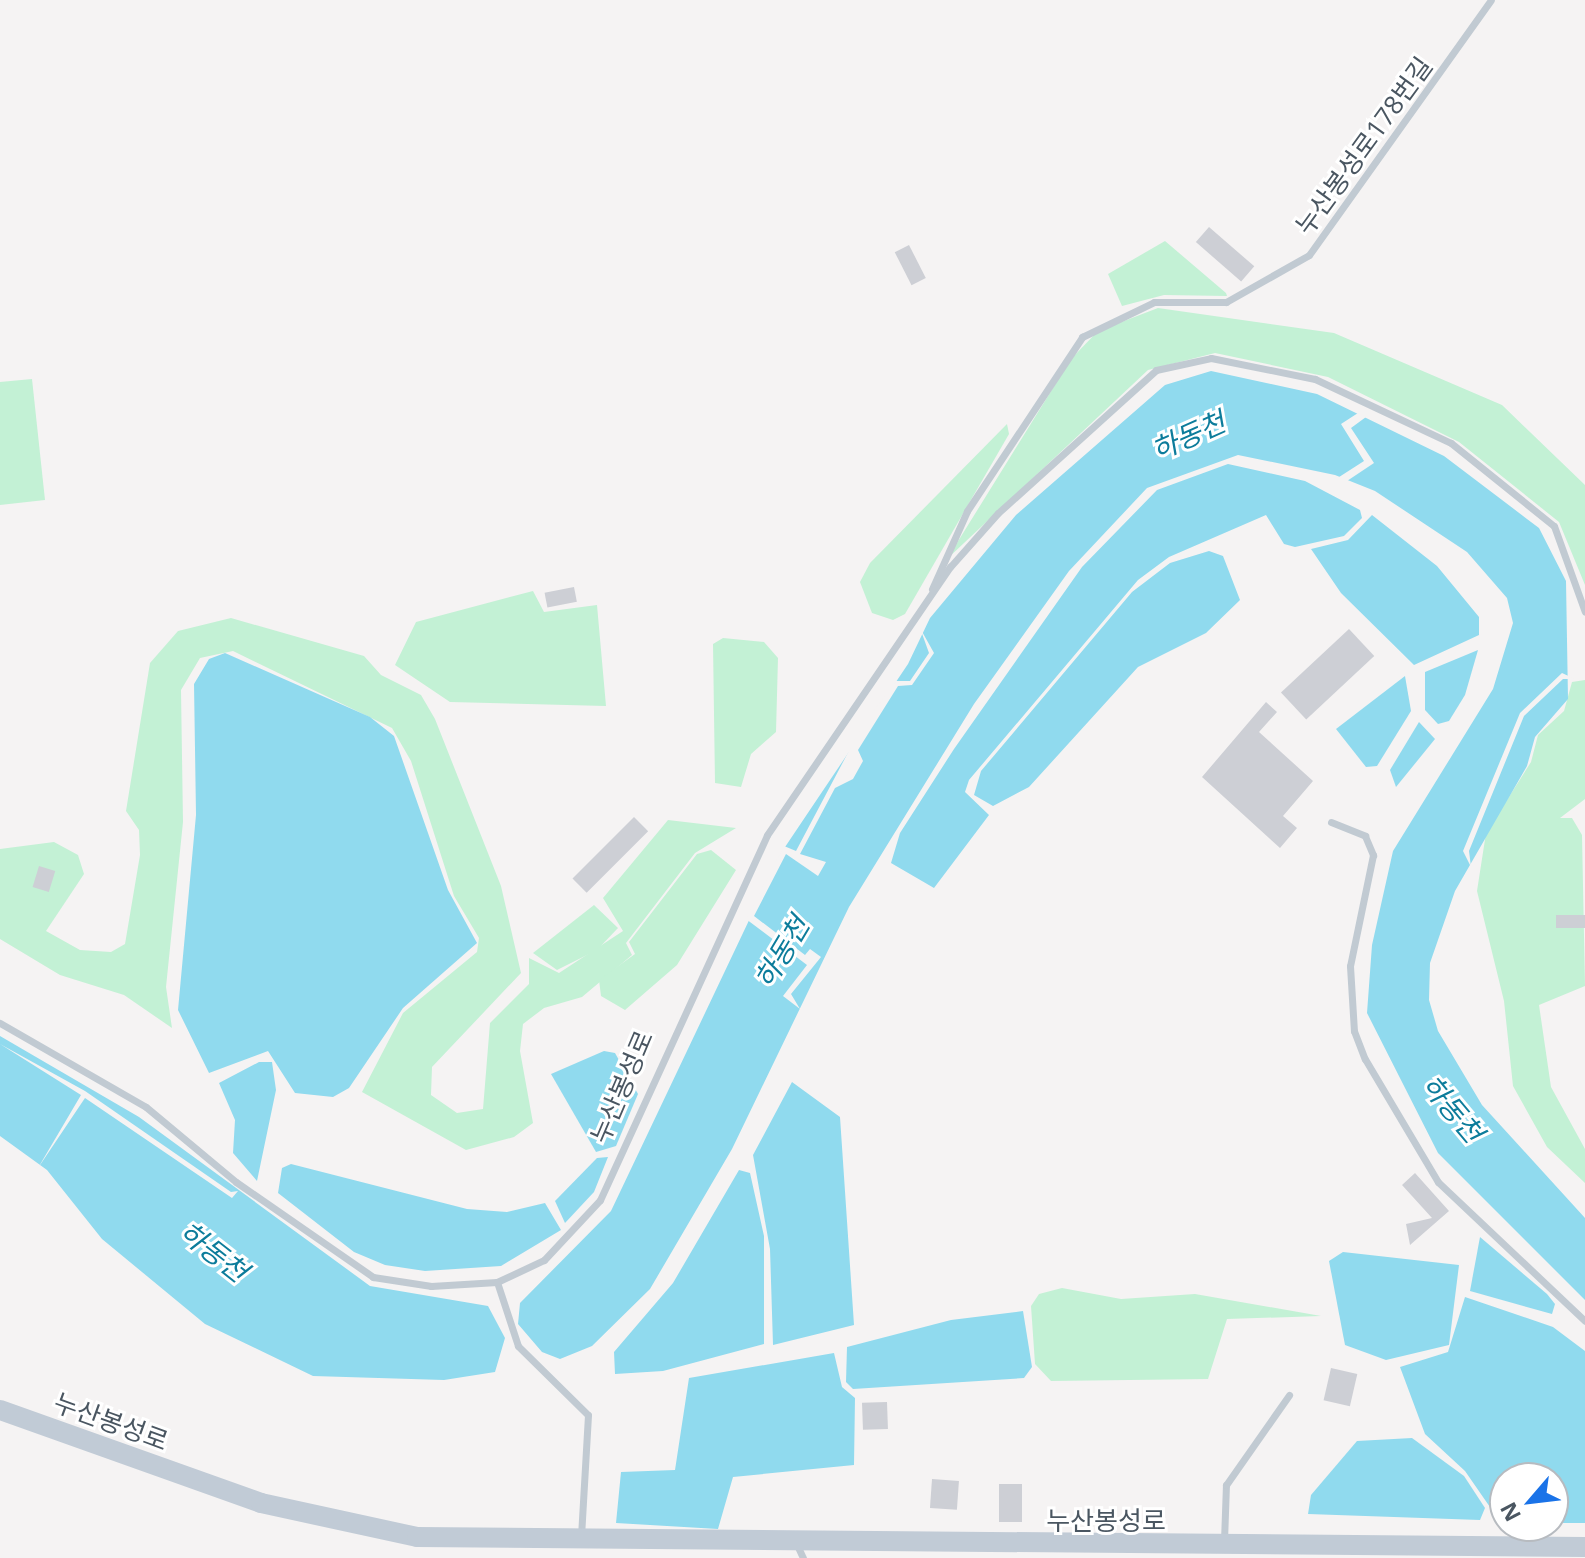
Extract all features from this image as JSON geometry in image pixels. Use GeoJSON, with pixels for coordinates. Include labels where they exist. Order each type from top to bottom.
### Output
{"type":"FeatureCollection","features":[{"type":"Feature","properties":{"kind":"street","name":"누산봉성로"},"geometry":{"type":"LineString","coordinates":[[0,1410],[261,1503],[417,1537],[800,1552],[1223,1548],[1345,1553],[1585,1547]]}},
{"type":"Feature","properties":{"kind":"lane","name":"누산봉성로178번길"},"geometry":{"type":"LineString","coordinates":[[930,597],[967,511],[1082,337],[1154,302],[1226,302],[1309,255],[1491,0]]}},
{"type":"Feature","properties":{"kind":"lane"},"geometry":{"type":"LineString","coordinates":[[930,597],[990,520],[1149,376],[1172,363],[1211,358],[1323,382],[1451,443],[1554,526],[1585,612]]}},
{"type":"Feature","properties":{"kind":"lane","name":"누산봉성로"},"geometry":{"type":"LineString","coordinates":[[497,1282],[544,1260],[600,1200],[767,835],[930,597]]}},
{"type":"Feature","properties":{"kind":"lane"},"geometry":{"type":"LineString","coordinates":[[1331,822],[1371,844],[1350,966],[1354,1031],[1365,1059],[1438,1182],[1585,1321]]}},
{"type":"Feature","properties":{"kind":"lane"},"geometry":{"type":"LineString","coordinates":[[0,1023],[146,1107],[236,1182],[373,1277],[431,1286],[497,1282],[518,1346],[588,1415],[580,1544]]}},
{"type":"Feature","properties":{"kind":"lane"},"geometry":{"type":"LineString","coordinates":[[1223,1548],[1226,1485],[1289,1395]]}},
{"type":"Feature","properties":{"kind":"green space"},"geometry":{"type":"Polygon","coordinates":[[[1165,241],[1227,296],[1164,295],[1122,306],[1108,274],[1165,241]]]}},
{"type":"Feature","properties":{"kind":"green space"},"geometry":{"type":"Polygon","coordinates":[[[1158,308],[1334,333],[1502,405],[1585,485],[1585,585],[1559,522],[1459,442],[1328,377],[1215,353],[1148,370],[947,559],[1071,359],[1098,331],[1158,308]]]}},
{"type":"Feature","properties":{"kind":"green space"},"geometry":{"type":"Polygon","coordinates":[[[32,379],[45,500],[0,505],[0,382],[32,379]]]}},
{"type":"Feature","properties":{"kind":"green space"},"geometry":{"type":"Polygon","coordinates":[[[1007,424],[1009,434],[905,614],[893,620],[872,613],[860,582],[870,563],[1007,424]]]}},
{"type":"Feature","properties":{"kind":"green space"},"geometry":{"type":"Polygon","coordinates":[[[533,591],[544,612],[597,605],[606,706],[450,702],[395,665],[416,622],[533,591]]]}},
{"type":"Feature","properties":{"kind":"green space"},"geometry":{"type":"Polygon","coordinates":[[[231,618],[364,656],[381,675],[421,695],[435,719],[501,886],[521,973],[432,1067],[431,1095],[457,1113],[483,1109],[490,1023],[529,984],[529,958],[559,973],[623,931],[603,898],[668,820],[736,828],[695,853],[626,943],[632,955],[582,997],[544,1008],[523,1024],[520,1051],[533,1123],[514,1137],[466,1150],[362,1092],[403,1013],[477,952],[479,938],[454,896],[411,761],[392,728],[233,651],[200,658],[181,690],[183,822],[166,987],[172,1028],[124,995],[60,975],[0,939],[0,849],[54,842],[78,855],[84,874],[46,931],[80,950],[111,952],[125,944],[140,855],[139,830],[126,811],[150,663],[178,631],[231,618]]]}},
{"type":"Feature","properties":{"kind":"green space"},"geometry":{"type":"Polygon","coordinates":[[[723,638],[764,642],[778,658],[776,732],[751,754],[741,787],[715,783],[713,644],[723,638]]]}},
{"type":"Feature","properties":{"kind":"green space"},"geometry":{"type":"Polygon","coordinates":[[[1585,680],[1585,799],[1560,818],[1572,818],[1582,835],[1585,986],[1539,1005],[1551,1087],[1585,1149],[1585,1183],[1547,1147],[1513,1086],[1504,1001],[1477,891],[1486,833],[1531,762],[1538,735],[1564,711],[1572,682],[1585,680]]]}},
{"type":"Feature","properties":{"kind":"green space"},"geometry":{"type":"Polygon","coordinates":[[[711,850],[736,870],[677,965],[625,1010],[601,996],[599,980],[635,954],[629,942],[697,854],[711,850]]]}},
{"type":"Feature","properties":{"kind":"green space"},"geometry":{"type":"Polygon","coordinates":[[[594,905],[618,928],[597,950],[557,970],[533,953],[594,905]]]}},
{"type":"Feature","properties":{"kind":"green space"},"geometry":{"type":"Polygon","coordinates":[[[1062,1288],[1121,1299],[1195,1294],[1321,1316],[1227,1319],[1208,1379],[1051,1381],[1035,1364],[1031,1306],[1039,1294],[1062,1288]]]}},
{"type":"Feature","properties":{"kind":"water","name":"하동천"},"geometry":{"type":"Polygon","coordinates":[[[1211,371],[1317,394],[1444,456],[1539,528],[1566,581],[1568,699],[1535,737],[1527,766],[1455,891],[1430,963],[1429,1000],[1438,1031],[1482,1105],[1585,1218],[1585,1300],[1438,1153],[1367,1013],[1372,945],[1393,851],[1493,689],[1513,623],[1507,598],[1467,552],[1375,491],[1335,475],[1238,455],[1147,488],[1069,571],[974,704],[849,907],[732,1149],[650,1289],[592,1346],[560,1359],[542,1352],[518,1324],[520,1303],[611,1211],[781,853],[908,664],[930,618],[1016,515],[1165,385],[1211,371]]]}},
{"type":"Feature","properties":{"kind":"water"},"geometry":{"type":"Polygon","coordinates":[[[1228,464],[1305,481],[1360,510],[1362,518],[1344,536],[1295,547],[1284,544],[1266,515],[1169,557],[1138,580],[969,780],[965,792],[989,815],[934,888],[891,863],[900,833],[954,749],[1082,567],[1157,490],[1228,464]]]}},
{"type":"Feature","properties":{"kind":"water"},"geometry":{"type":"Polygon","coordinates":[[[1372,515],[1437,566],[1479,617],[1479,635],[1414,665],[1341,593],[1311,549],[1348,540],[1372,515]]]}},
{"type":"Feature","properties":{"kind":"water"},"geometry":{"type":"Polygon","coordinates":[[[1209,551],[1223,556],[1240,600],[1206,633],[1138,667],[1029,787],[993,806],[974,795],[981,771],[1132,592],[1170,563],[1209,551]]]}},
{"type":"Feature","properties":{"kind":"water"},"geometry":{"type":"Polygon","coordinates":[[[1478,650],[1465,695],[1449,721],[1438,724],[1425,710],[1425,672],[1478,650]]]}},
{"type":"Feature","properties":{"kind":"water"},"geometry":{"type":"Polygon","coordinates":[[[225,653],[370,717],[394,736],[448,890],[477,943],[403,1008],[349,1088],[333,1097],[295,1093],[268,1051],[209,1073],[178,1010],[196,815],[194,684],[209,659],[225,653]]]}},
{"type":"Feature","properties":{"kind":"water"},"geometry":{"type":"Polygon","coordinates":[[[1405,676],[1411,711],[1377,766],[1366,767],[1336,729],[1405,676]]]}},
{"type":"Feature","properties":{"kind":"water"},"geometry":{"type":"Polygon","coordinates":[[[1419,722],[1435,739],[1396,787],[1390,770],[1419,722]]]}},
{"type":"Feature","properties":{"kind":"water","name":"하동천"},"geometry":{"type":"Polygon","coordinates":[[[0,1036],[139,1117],[370,1286],[488,1306],[505,1338],[495,1372],[444,1380],[313,1376],[205,1324],[102,1239],[47,1170],[0,1136],[0,1036]]]}},
{"type":"Feature","properties":{"kind":"water"},"geometry":{"type":"Polygon","coordinates":[[[604,1051],[615,1053],[638,1094],[616,1146],[596,1152],[551,1074],[604,1051]]]}},
{"type":"Feature","properties":{"kind":"water"},"geometry":{"type":"Polygon","coordinates":[[[259,1062],[272,1062],[276,1090],[257,1181],[233,1153],[235,1120],[219,1083],[259,1062]]]}},
{"type":"Feature","properties":{"kind":"water"},"geometry":{"type":"Polygon","coordinates":[[[792,1082],[840,1117],[854,1325],[773,1345],[770,1249],[753,1155],[792,1082]]]}},
{"type":"Feature","properties":{"kind":"water"},"geometry":{"type":"Polygon","coordinates":[[[608,1157],[594,1192],[565,1223],[555,1201],[597,1158],[608,1157]]]}},
{"type":"Feature","properties":{"kind":"water"},"geometry":{"type":"Polygon","coordinates":[[[291,1164],[467,1209],[507,1212],[545,1203],[561,1230],[501,1266],[425,1271],[385,1265],[354,1252],[278,1193],[282,1168],[291,1164]]]}},
{"type":"Feature","properties":{"kind":"water"},"geometry":{"type":"Polygon","coordinates":[[[739,1170],[750,1173],[764,1236],[764,1344],[663,1371],[615,1374],[614,1352],[673,1283],[739,1170]]]}},
{"type":"Feature","properties":{"kind":"water"},"geometry":{"type":"Polygon","coordinates":[[[1480,1237],[1547,1294],[1555,1304],[1552,1314],[1470,1291],[1480,1237]]]}},
{"type":"Feature","properties":{"kind":"water"},"geometry":{"type":"Polygon","coordinates":[[[1343,1252],[1459,1265],[1449,1345],[1386,1360],[1345,1345],[1329,1261],[1343,1252]]]}},
{"type":"Feature","properties":{"kind":"water"},"geometry":{"type":"Polygon","coordinates":[[[1465,1297],[1553,1327],[1585,1351],[1585,1523],[1569,1523],[1569,1462],[1489,1462],[1489,1506],[1465,1471],[1425,1434],[1400,1367],[1448,1352],[1465,1297]]]}},
{"type":"Feature","properties":{"kind":"water"},"geometry":{"type":"Polygon","coordinates":[[[1023,1311],[1032,1367],[1024,1378],[853,1389],[846,1382],[847,1347],[951,1320],[1023,1311]]]}},
{"type":"Feature","properties":{"kind":"water"},"geometry":{"type":"Polygon","coordinates":[[[834,1353],[842,1387],[855,1398],[854,1465],[733,1477],[718,1529],[616,1523],[621,1472],[675,1470],[689,1378],[834,1353]]]}},
{"type":"Feature","properties":{"kind":"water"},"geometry":{"type":"Polygon","coordinates":[[[1412,1438],[1464,1476],[1485,1508],[1480,1520],[1308,1514],[1311,1495],[1357,1441],[1412,1438]]]}},
{"type":"Feature","properties":{"kind":"pier"},"geometry":{"type":"Polygon","coordinates":[[[1358,413],[1366,417],[1351,428],[1374,463],[1344,483],[1336,479],[1364,461],[1341,424],[1358,413]]]}},
{"type":"Feature","properties":{"kind":"pier"},"geometry":{"type":"Polygon","coordinates":[[[920,628],[934,653],[912,685],[898,686],[858,750],[863,761],[853,779],[835,788],[800,854],[826,862],[818,876],[786,854],[754,916],[805,955],[810,949],[821,957],[791,994],[800,1009],[783,996],[807,965],[746,919],[784,846],[796,851],[861,728],[896,681],[910,681],[929,653],[920,628]]]}},
{"type":"Feature","properties":{"kind":"pier"},"geometry":{"type":"Polygon","coordinates":[[[1562,673],[1575,679],[1563,679],[1524,716],[1469,851],[1471,867],[1463,851],[1520,713],[1562,673]]]}},
{"type":"Feature","properties":{"kind":"pier"},"geometry":{"type":"Polygon","coordinates":[[[0,1044],[85,1091],[231,1192],[238,1191],[232,1198],[85,1098],[38,1168],[81,1095],[0,1044]]]}},
{"type":"Feature","properties":{"kind":"building"},"geometry":{"type":"Polygon","coordinates":[[[1209,227],[1254,266],[1241,281],[1196,242],[1209,227]]]}},
{"type":"Feature","properties":{"kind":"building"},"geometry":{"type":"Polygon","coordinates":[[[909,245],[926,278],[912,285],[895,252],[909,245]]]}},
{"type":"Feature","properties":{"kind":"building"},"geometry":{"type":"Polygon","coordinates":[[[574,587],[577,602],[547,607],[545,593],[574,587]]]}},
{"type":"Feature","properties":{"kind":"building"},"geometry":{"type":"Polygon","coordinates":[[[1349,629],[1374,656],[1306,719],[1281,692],[1349,629]]]}},
{"type":"Feature","properties":{"kind":"building"},"geometry":{"type":"Polygon","coordinates":[[[1266,702],[1277,712],[1259,732],[1313,781],[1283,816],[1297,828],[1280,848],[1202,777],[1266,702]]]}},
{"type":"Feature","properties":{"kind":"building"},"geometry":{"type":"Polygon","coordinates":[[[634,817],[648,831],[587,893],[572,879],[634,817]]]}},
{"type":"Feature","properties":{"kind":"building"},"geometry":{"type":"Polygon","coordinates":[[[39,866],[55,871],[49,892],[33,887],[39,866]]]}},
{"type":"Feature","properties":{"kind":"building"},"geometry":{"type":"Polygon","coordinates":[[[1556,915],[1585,915],[1585,928],[1556,928],[1556,915]]]}},
{"type":"Feature","properties":{"kind":"building"},"geometry":{"type":"Polygon","coordinates":[[[1415,1173],[1449,1211],[1410,1245],[1406,1224],[1432,1218],[1402,1185],[1415,1173]]]}},
{"type":"Feature","properties":{"kind":"building"},"geometry":{"type":"Polygon","coordinates":[[[1331,1368],[1357,1374],[1350,1406],[1324,1400],[1331,1368]]]}},
{"type":"Feature","properties":{"kind":"building"},"geometry":{"type":"Polygon","coordinates":[[[887,1402],[888,1429],[863,1430],[862,1403],[887,1402]]]}},
{"type":"Feature","properties":{"kind":"building"},"geometry":{"type":"Polygon","coordinates":[[[932,1479],[959,1481],[957,1510],[930,1508],[932,1479]]]}},
{"type":"Feature","properties":{"kind":"building"},"geometry":{"type":"Polygon","coordinates":[[[999,1484],[1022,1484],[1022,1522],[999,1522],[999,1484]]]}}]}
